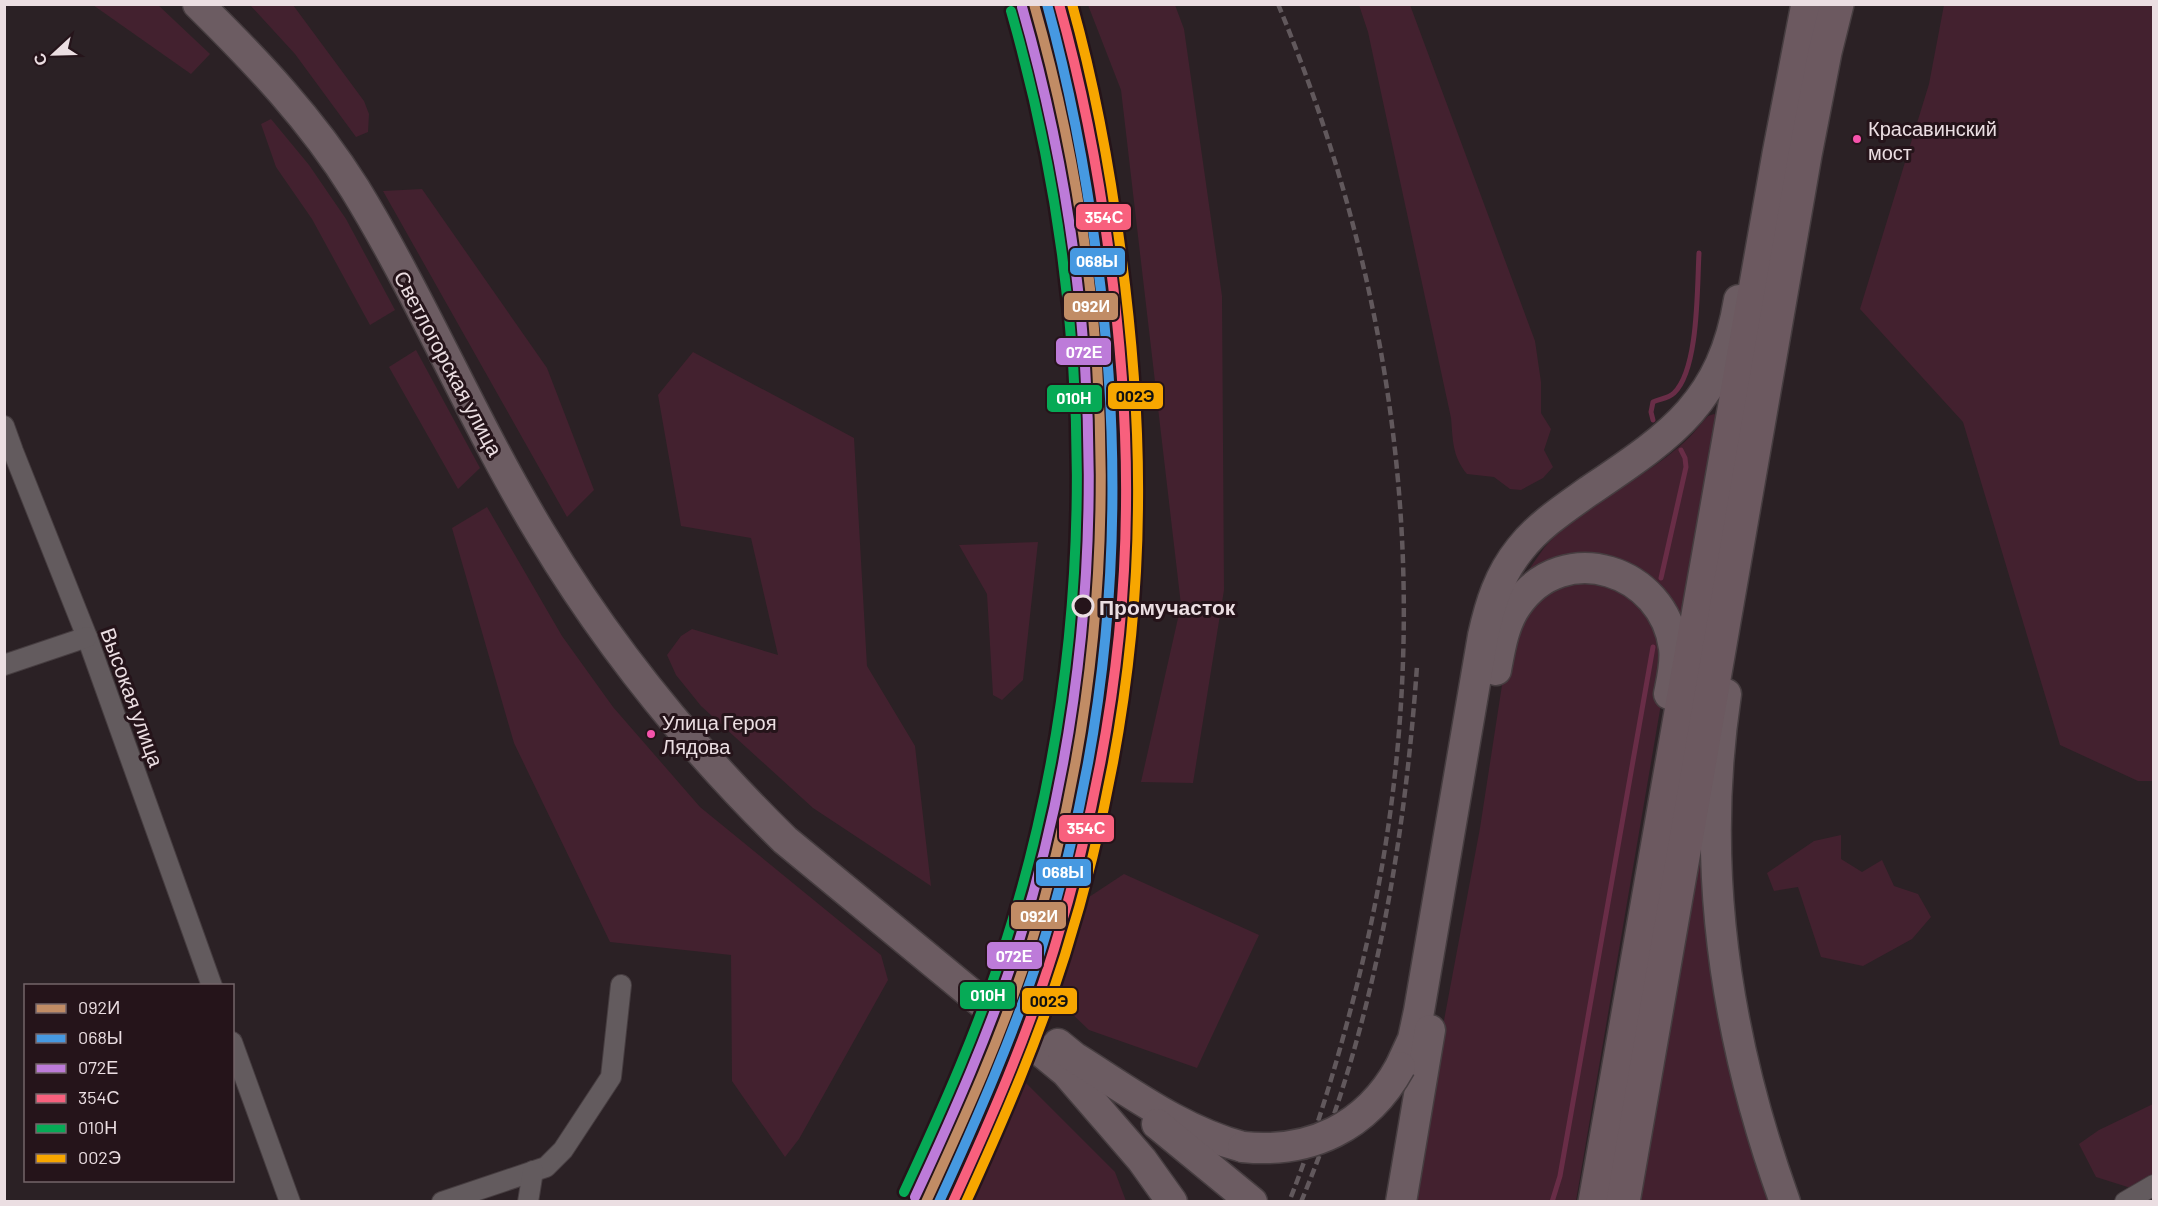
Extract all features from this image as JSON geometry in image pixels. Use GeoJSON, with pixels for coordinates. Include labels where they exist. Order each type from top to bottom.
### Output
{"type":"FeatureCollection","features":[{"type":"Feature","properties":{"kind":"highway"},"geometry":{"type":"LineString","coordinates":[[1595,1202],[1781,144],[1808,4]]}},
{"type":"Feature","properties":{"kind":"highway"},"geometry":{"type":"LineString","coordinates":[[1623,1202],[1805,156],[1825,52],[1837,4]]}},
{"type":"Feature","properties":{"kind":"main road","name":"Светлогорская улица"},"geometry":{"type":"LineString","coordinates":[[198,4],[279,87],[317,134],[354,188],[391,252],[540,532],[602,628],[686,732],[749,805],[785,840],[903,927],[1070,1064]]}},
{"type":"Feature","properties":{"kind":"main road"},"geometry":{"type":"LineString","coordinates":[[1070,1064],[1210,1137],[1243,1147],[1286,1148],[1329,1135],[1369,1109],[1382,1095],[1400,1067],[1413,1039],[1483,636],[1495,589],[1519,549],[1535,532],[1555,515],[1671,432],[1704,394],[1717,373],[1737,311],[1781,61],[1797,4]]}},
{"type":"Feature","properties":{"kind":"main road"},"geometry":{"type":"LineString","coordinates":[[1754,214],[1754,301]]}},
{"type":"Feature","properties":{"kind":"main road"},"geometry":{"type":"LineString","coordinates":[[1773,348],[1761,488],[1722,721],[1716,796],[1719,921],[1727,986],[1752,1103],[1785,1202]]}},
{"type":"Feature","properties":{"kind":"main road"},"geometry":{"type":"LineString","coordinates":[[1401,1202],[1460,857],[1501,646],[1512,613],[1525,595],[1550,575],[1566,569],[1599,569],[1633,581],[1646,592],[1664,616],[1674,647],[1675,663],[1655,767],[1637,963]]}},
{"type":"Feature","properties":{"kind":"main road"},"geometry":{"type":"LineString","coordinates":[[1070,1064],[1223,1194],[1252,1202]]}},
{"type":"Feature","properties":{"kind":"main road"},"geometry":{"type":"LineString","coordinates":[[1070,1064],[1172,1202]]}},
{"type":"Feature","properties":{"kind":"street","name":"Высокая улица"},"geometry":{"type":"LineString","coordinates":[[4,426],[9,453],[87,637],[211,984]]}},
{"type":"Feature","properties":{"kind":"street"},"geometry":{"type":"LineString","coordinates":[[4,665],[87,637]]}},
{"type":"Feature","properties":{"kind":"street"},"geometry":{"type":"LineString","coordinates":[[442,1202],[546,1167],[563,1150],[610,1077],[621,985]]}},
{"type":"Feature","properties":{"kind":"street"},"geometry":{"type":"LineString","coordinates":[[234,1048],[290,1202]]}},
{"type":"Feature","properties":{"kind":"street"},"geometry":{"type":"LineString","coordinates":[[528,1202],[533,1171]]}},
{"type":"Feature","properties":{"kind":"street"},"geometry":{"type":"LineString","coordinates":[[2125,1202],[2154,1185]]}},
{"type":"Feature","properties":{"kind":"shaded area"},"geometry":{"type":"Polygon","coordinates":[[[93,5],[158,5],[210,54],[191,74],[93,5]]]}},
{"type":"Feature","properties":{"kind":"shaded area"},"geometry":{"type":"Polygon","coordinates":[[[250,5],[293,5],[364,101],[369,114],[368,132],[356,137],[295,54],[250,5]]]}},
{"type":"Feature","properties":{"kind":"shaded area"},"geometry":{"type":"Polygon","coordinates":[[[1088,5],[1175,5],[1184,29],[1222,296],[1224,590],[1193,783],[1141,782],[1181,605],[1121,90],[1088,5]]]}},
{"type":"Feature","properties":{"kind":"shaded area"},"geometry":{"type":"Polygon","coordinates":[[[1359,5],[1410,5],[1535,341],[1541,382],[1541,413],[1551,429],[1544,450],[1553,467],[1543,478],[1521,490],[1510,489],[1494,477],[1467,474],[1458,461],[1451,418],[1368,32],[1359,5]]]}},
{"type":"Feature","properties":{"kind":"shaded area"},"geometry":{"type":"Polygon","coordinates":[[[1944,5],[2153,5],[2153,781],[2138,781],[2060,745],[1963,422],[1860,309],[1929,84],[1944,5]]]}},
{"type":"Feature","properties":{"kind":"shaded area"},"geometry":{"type":"Polygon","coordinates":[[[271,119],[309,165],[346,219],[395,310],[370,325],[312,219],[276,167],[261,124],[271,119]]]}},
{"type":"Feature","properties":{"kind":"shaded area"},"geometry":{"type":"Polygon","coordinates":[[[422,189],[547,368],[594,490],[567,517],[383,191],[422,189]]]}},
{"type":"Feature","properties":{"kind":"shaded area"},"geometry":{"type":"Polygon","coordinates":[[[416,350],[480,468],[458,489],[389,367],[416,350]]]}},
{"type":"Feature","properties":{"kind":"shaded area"},"geometry":{"type":"Polygon","coordinates":[[[693,352],[854,438],[867,666],[915,746],[931,886],[813,808],[701,706],[676,675],[667,655],[681,636],[692,629],[778,655],[751,538],[681,526],[658,395],[693,352]]]}},
{"type":"Feature","properties":{"kind":"shaded area"},"geometry":{"type":"Polygon","coordinates":[[[1714,414],[1720,416],[1681,628],[1654,584],[1521,582],[1544,548],[1575,519],[1664,459],[1708,416],[1714,414]]]}},
{"type":"Feature","properties":{"kind":"shaded area"},"geometry":{"type":"Polygon","coordinates":[[[487,507],[562,636],[613,707],[700,807],[881,955],[888,980],[799,1139],[785,1157],[732,1081],[731,955],[610,942],[514,743],[452,528],[487,507]]]}},
{"type":"Feature","properties":{"kind":"shaded area"},"geometry":{"type":"Polygon","coordinates":[[[1038,542],[1023,680],[1002,700],[993,695],[987,594],[959,545],[1038,542]]]}},
{"type":"Feature","properties":{"kind":"shaded area"},"geometry":{"type":"Polygon","coordinates":[[[1596,575],[1651,613],[1667,669],[1576,1201],[1410,1202],[1480,828],[1508,646],[1535,597],[1596,575]]]}},
{"type":"Feature","properties":{"kind":"shaded area"},"geometry":{"type":"Polygon","coordinates":[[[1841,835],[1841,859],[1862,872],[1882,860],[1894,886],[1918,894],[1931,917],[1912,939],[1863,966],[1821,957],[1798,887],[1774,891],[1767,873],[1814,841],[1841,835]]]}},
{"type":"Feature","properties":{"kind":"shaded area"},"geometry":{"type":"Polygon","coordinates":[[[1702,844],[1777,1201],[1639,1202],[1702,844]]]}},
{"type":"Feature","properties":{"kind":"shaded area"},"geometry":{"type":"Polygon","coordinates":[[[1124,874],[1259,935],[1197,1068],[1089,1030],[1044,987],[1080,903],[1124,874]]]}},
{"type":"Feature","properties":{"kind":"shaded area"},"geometry":{"type":"Polygon","coordinates":[[[1006,1063],[1115,1172],[1126,1201],[946,1201],[1006,1063]]]}},
{"type":"Feature","properties":{"kind":"shaded area"},"geometry":{"type":"Polygon","coordinates":[[[2153,1104],[2153,1178],[2134,1189],[2096,1177],[2079,1144],[2099,1130],[2153,1104]]]}},
{"type":"Feature","properties":{"kind":"waterway"},"geometry":{"type":"LineString","coordinates":[[1653,420],[1651,412],[1653,402],[1674,393],[1688,366],[1695,326],[1699,253]]}},
{"type":"Feature","properties":{"kind":"waterway"},"geometry":{"type":"LineString","coordinates":[[1661,578],[1686,467],[1681,450]]}},
{"type":"Feature","properties":{"kind":"waterway"},"geometry":{"type":"LineString","coordinates":[[1552,1202],[1560,1176],[1653,647]]}},
{"type":"Feature","properties":{"kind":"railway"},"geometry":{"type":"LineString","coordinates":[[1278,4],[1324,127],[1360,251],[1385,375],[1400,500],[1404,626],[1397,753],[1380,880],[1338,1057],[1289,1202]]}},
{"type":"Feature","properties":{"kind":"railway"},"geometry":{"type":"LineString","coordinates":[[1301,1202],[1348,1072],[1381,939],[1404,804],[1417,666]]}},
{"type":"Feature","properties":{"kind":"transit line","name":"092И"},"geometry":{"type":"LineString","coordinates":[[926,1202],[996,1042],[1031,944],[1062,829],[1084,712],[1097,593],[1101,475],[1096,356],[1084,237],[1063,120],[1034,4]]}},
{"type":"Feature","properties":{"kind":"transit line","name":"068Ы"},"geometry":{"type":"LineString","coordinates":[[939,1202],[981,1108],[1019,1014],[1066,865],[1085,780],[1099,694],[1108,608],[1112,521],[1112,434],[1106,347],[1088,195],[1070,99],[1047,4]]}},
{"type":"Feature","properties":{"kind":"transit line","name":"354С"},"geometry":{"type":"LineString","coordinates":[[953,1202],[995,1109],[1020,1046],[1070,895],[1096,785],[1121,618],[1126,473],[1124,410],[1116,316],[1105,222],[1094,159],[1082,97],[1059,4]]}},
{"type":"Feature","properties":{"kind":"transit line","name":"002Э"},"geometry":{"type":"LineString","coordinates":[[966,1202],[1032,1049],[1055,987],[1081,901],[1108,789],[1118,733],[1132,619],[1138,473],[1136,410],[1128,316],[1107,159],[1095,97],[1072,4]]}},
{"type":"Feature","properties":{"kind":"transit line","name":"072Е"},"geometry":{"type":"LineString","coordinates":[[915,1197],[971,1070],[1019,941],[1050,827],[1072,710],[1085,593],[1089,475],[1084,356],[1072,239],[1051,122],[1022,7]]}},
{"type":"Feature","properties":{"kind":"transit line","name":"010Н"},"geometry":{"type":"LineString","coordinates":[[904,1192],[960,1066],[1007,938],[1038,824],[1060,709],[1073,592],[1077,475],[1073,357],[1060,241],[1039,125],[1011,11]]}},
{"type":"Feature","properties":{"kind":"place","name":"Красавинский мост"},"geometry":{"type":"Point","coordinates":[1857,139]}},
{"type":"Feature","properties":{"kind":"place","name":"Промучасток"},"geometry":{"type":"Point","coordinates":[1083,606]}},
{"type":"Feature","properties":{"kind":"place","name":"Улица Героя Лядова"},"geometry":{"type":"Point","coordinates":[651,734]}}]}
